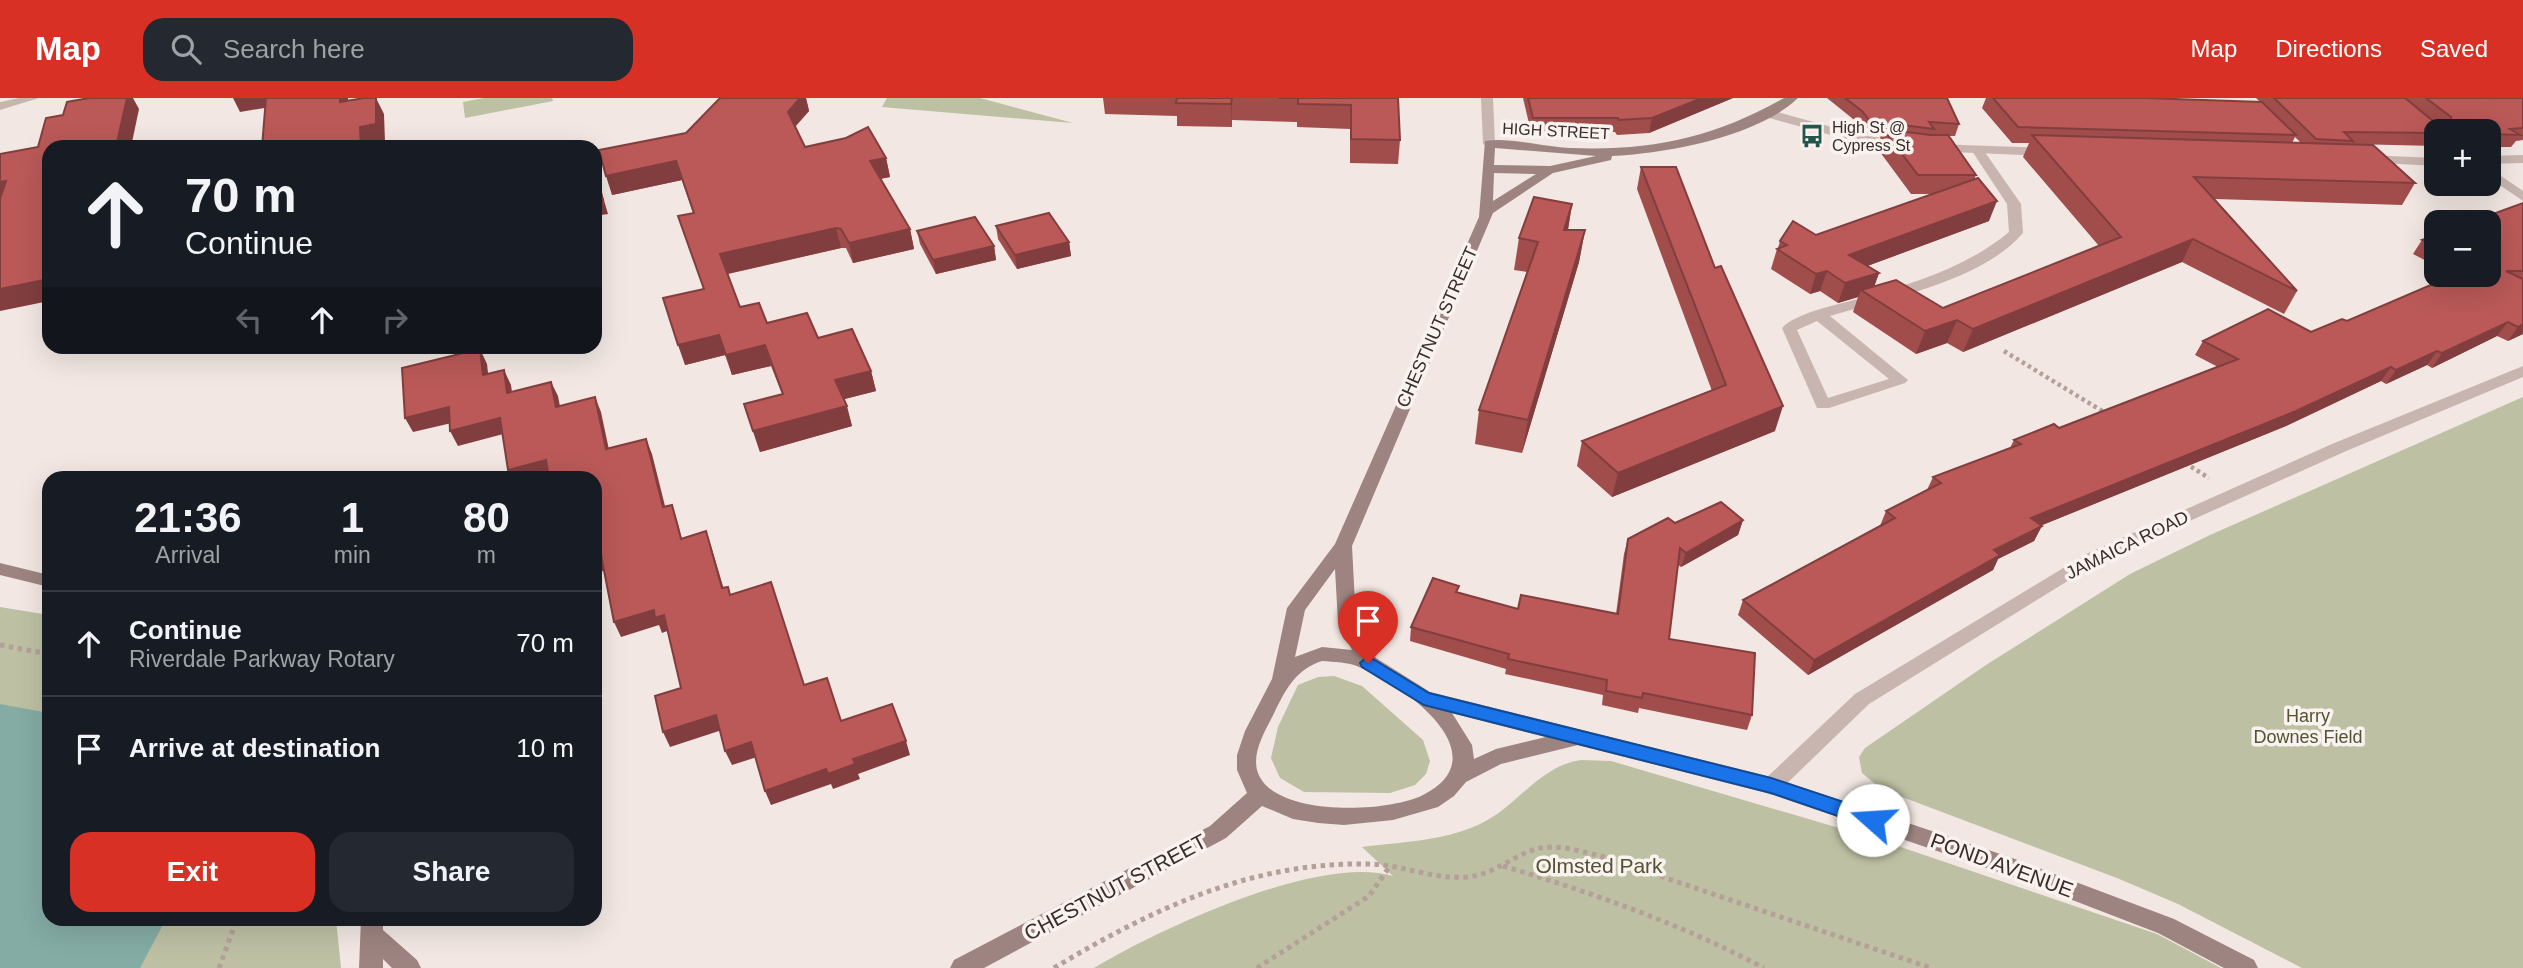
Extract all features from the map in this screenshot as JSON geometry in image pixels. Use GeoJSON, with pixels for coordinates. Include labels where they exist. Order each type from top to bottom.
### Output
{"type":"FeatureCollection","features":[{"type":"Feature","properties":{"kind":"main road","name":"HIGH STREET"},"geometry":{"type":"LineString","coordinates":[[1489,144],[1620,152],[1685,146],[1726,134],[1793,98]]}},
{"type":"Feature","properties":{"kind":"main road","name":"CHESTNUT STREET"},"geometry":{"type":"LineString","coordinates":[[1281,678],[1296,608],[1343,546],[1486,212],[1489,144]]}},
{"type":"Feature","properties":{"kind":"main road","name":"HIGH STREET"},"geometry":{"type":"LineString","coordinates":[[1489,169],[1550,170],[1593,162],[1620,152]]}},
{"type":"Feature","properties":{"kind":"main road"},"geometry":{"type":"LineString","coordinates":[[1486,212],[1550,170]]}},
{"type":"Feature","properties":{"kind":"main road","name":"CHESTNUT STREET"},"geometry":{"type":"LineString","coordinates":[[1343,546],[1347,623],[1368,663]]}},
{"type":"Feature","properties":{"kind":"main road"},"geometry":{"type":"LineString","coordinates":[[0,569],[42,579]]}},
{"type":"Feature","properties":{"kind":"main road"},"geometry":{"type":"LineString","coordinates":[[1460,775],[1464,752],[1459,737],[1424,698],[1368,663],[1347,656],[1322,654],[1300,660],[1281,678],[1248,752],[1247,771],[1260,795],[1285,810],[1311,813],[1401,811],[1429,803],[1460,775],[1496,757],[1578,737]]}},
{"type":"Feature","properties":{"kind":"main road","name":"POND AVENUE"},"geometry":{"type":"LineString","coordinates":[[1424,698],[1771,786],[2027,872],[2166,926],[2246,968]]}},
{"type":"Feature","properties":{"kind":"main road","name":"CHESTNUT STREET"},"geometry":{"type":"LineString","coordinates":[[962,968],[1218,832],[1260,795]]}},
{"type":"Feature","properties":{"kind":"main road"},"geometry":{"type":"LineString","coordinates":[[371,968],[372,927]]}},
{"type":"Feature","properties":{"kind":"main road"},"geometry":{"type":"LineString","coordinates":[[372,927],[409,968]]}},
{"type":"Feature","properties":{"kind":"street"},"geometry":{"type":"LineString","coordinates":[[0,106],[33,98]]}},
{"type":"Feature","properties":{"kind":"street","name":"CHESTNUT STREET"},"geometry":{"type":"LineString","coordinates":[[1487,98],[1489,144]]}},
{"type":"Feature","properties":{"kind":"street"},"geometry":{"type":"LineString","coordinates":[[1766,113],[1860,139],[1917,147],[2063,152]]}},
{"type":"Feature","properties":{"kind":"street"},"geometry":{"type":"LineString","coordinates":[[1819,315],[1900,380],[1823,405],[1789,328],[1819,315],[1955,271],[2011,239],[2017,233],[2014,204],[1978,151]]}},
{"type":"Feature","properties":{"kind":"street"},"geometry":{"type":"LineString","coordinates":[[2355,159],[2424,162]]}},
{"type":"Feature","properties":{"kind":"street"},"geometry":{"type":"LineString","coordinates":[[2501,160],[2523,159]]}},
{"type":"Feature","properties":{"kind":"street"},"geometry":{"type":"LineString","coordinates":[[2501,181],[2523,197]]}},
{"type":"Feature","properties":{"kind":"street","name":"JAMAICA ROAD"},"geometry":{"type":"LineString","coordinates":[[1771,786],[1862,699],[2094,557],[2338,448],[2523,371]]}},
{"type":"Feature","properties":{"kind":"path"},"geometry":{"type":"LineString","coordinates":[[2004,351],[2118,421]]}},
{"type":"Feature","properties":{"kind":"path"},"geometry":{"type":"LineString","coordinates":[[2175,456],[2208,478]]}},
{"type":"Feature","properties":{"kind":"path"},"geometry":{"type":"LineString","coordinates":[[0,645],[42,653]]}},
{"type":"Feature","properties":{"kind":"path"},"geometry":{"type":"LineString","coordinates":[[1054,968],[1115,929],[1160,908],[1226,884],[1314,864],[1390,866],[1455,878],[1470,877],[1538,849],[1575,850],[1931,968]]}},
{"type":"Feature","properties":{"kind":"path"},"geometry":{"type":"LineString","coordinates":[[1257,968],[1369,897],[1390,866]]}},
{"type":"Feature","properties":{"kind":"path"},"geometry":{"type":"LineString","coordinates":[[1502,866],[1649,914],[1694,932],[1764,968]]}},
{"type":"Feature","properties":{"kind":"path"},"geometry":{"type":"LineString","coordinates":[[219,968],[234,926]]}},
{"type":"Feature","properties":{"kind":"green space"},"geometry":{"type":"Polygon","coordinates":[[[484,98],[552,98],[553,101],[465,118],[463,102],[484,98]]]}},
{"type":"Feature","properties":{"kind":"green space"},"geometry":{"type":"Polygon","coordinates":[[[887,98],[980,98],[1073,123],[882,107],[887,98]]]}},
{"type":"Feature","properties":{"kind":"green space","name":"Harry Downes Field"},"geometry":{"type":"Polygon","coordinates":[[[2523,397],[2523,968],[2302,968],[2178,904],[2117,878],[1881,789],[1862,773],[1859,757],[1865,748],[1986,665],[2130,574],[2210,535],[2523,397]]]}},
{"type":"Feature","properties":{"kind":"green space"},"geometry":{"type":"Polygon","coordinates":[[[0,607],[42,614],[42,926],[337,926],[341,968],[0,968],[0,607]]]}},
{"type":"Feature","properties":{"kind":"green space"},"geometry":{"type":"Polygon","coordinates":[[[1334,676],[1362,686],[1423,740],[1430,761],[1426,774],[1415,785],[1390,793],[1304,792],[1280,778],[1271,758],[1278,727],[1298,685],[1318,677],[1334,676]]]}},
{"type":"Feature","properties":{"kind":"green space","name":"Olmsted Park"},"geometry":{"type":"Polygon","coordinates":[[[1581,760],[1611,761],[1883,841],[2157,934],[2221,968],[1094,968],[1198,916],[1283,885],[1324,876],[1361,872],[1393,876],[1362,847],[1436,838],[1478,825],[1505,809],[1552,770],[1581,760]]]}},
{"type":"Feature","properties":{"kind":"water"},"geometry":{"type":"Polygon","coordinates":[[[0,704],[42,712],[42,926],[162,926],[140,968],[0,968],[0,704]]]}},
{"type":"Feature","properties":{"kind":"building"},"geometry":{"type":"Polygon","coordinates":[[[89,98],[127,98],[118,140],[42,140],[42,280],[0,289],[0,199],[6,181],[0,182],[0,154],[38,147],[46,118],[63,115],[67,102],[89,98]]]}},
{"type":"Feature","properties":{"kind":"building"},"geometry":{"type":"Polygon","coordinates":[[[266,98],[340,98],[340,102],[376,98],[376,124],[360,127],[361,140],[263,140],[266,98]]]}},
{"type":"Feature","properties":{"kind":"building"},"geometry":{"type":"Polygon","coordinates":[[[720,98],[800,98],[788,112],[805,147],[846,138],[868,127],[886,158],[870,161],[910,229],[849,243],[841,229],[836,228],[720,254],[740,307],[759,303],[767,323],[807,313],[818,338],[852,329],[871,371],[835,380],[847,406],[753,431],[744,404],[783,394],[765,345],[726,355],[719,335],[678,345],[663,298],[704,289],[678,216],[694,213],[676,161],[606,176],[602,149],[686,133],[720,98]]]}},
{"type":"Feature","properties":{"kind":"building"},"geometry":{"type":"Polygon","coordinates":[[[1177,98],[1232,98],[1231,104],[1176,103],[1177,98]]]}},
{"type":"Feature","properties":{"kind":"building"},"geometry":{"type":"Polygon","coordinates":[[[1298,98],[1398,98],[1400,140],[1351,139],[1351,105],[1298,104],[1298,98]]]}},
{"type":"Feature","properties":{"kind":"building"},"geometry":{"type":"Polygon","coordinates":[[[1528,98],[1702,98],[1652,118],[1619,120],[1533,118],[1528,98]]]}},
{"type":"Feature","properties":{"kind":"building"},"geometry":{"type":"Polygon","coordinates":[[[1845,98],[1947,98],[1959,124],[1929,122],[1934,129],[1870,121],[1845,98]]]}},
{"type":"Feature","properties":{"kind":"building"},"geometry":{"type":"Polygon","coordinates":[[[1993,98],[2145,98],[2262,102],[2296,135],[2018,127],[1993,98]]]}},
{"type":"Feature","properties":{"kind":"building"},"geometry":{"type":"Polygon","coordinates":[[[2274,98],[2405,98],[2431,119],[2424,119],[2424,133],[2344,132],[2353,141],[2316,139],[2274,98]]]}},
{"type":"Feature","properties":{"kind":"building"},"geometry":{"type":"Polygon","coordinates":[[[2426,98],[2523,98],[2523,128],[2510,129],[2520,135],[2501,134],[2501,119],[2451,119],[2426,98]]]}},
{"type":"Feature","properties":{"kind":"building"},"geometry":{"type":"Polygon","coordinates":[[[1883,129],[1948,135],[1976,175],[1918,175],[1883,129]]]}},
{"type":"Feature","properties":{"kind":"building"},"geometry":{"type":"Polygon","coordinates":[[[2032,135],[2373,145],[2415,183],[2194,177],[2297,291],[2193,239],[1973,329],[1957,320],[1925,331],[1861,290],[1896,280],[1943,308],[2121,237],[2032,135]]]}},
{"type":"Feature","properties":{"kind":"building"},"geometry":{"type":"Polygon","coordinates":[[[1641,167],[1676,167],[1715,268],[1721,266],[1783,406],[1618,473],[1582,441],[1726,385],[1641,167]]]}},
{"type":"Feature","properties":{"kind":"building"},"geometry":{"type":"Polygon","coordinates":[[[1978,178],[1997,201],[1849,255],[1879,273],[1845,283],[1827,271],[1816,274],[1777,249],[1787,245],[1780,241],[1793,221],[1816,235],[1978,178]]]}},
{"type":"Feature","properties":{"kind":"building"},"geometry":{"type":"Polygon","coordinates":[[[1534,197],[1572,204],[1564,230],[1585,230],[1528,420],[1479,410],[1538,242],[1519,238],[1534,197]]]}},
{"type":"Feature","properties":{"kind":"building"},"geometry":{"type":"Polygon","coordinates":[[[2523,203],[2523,271],[2506,271],[2523,279],[2523,324],[2518,327],[2508,322],[2442,353],[2437,351],[2396,370],[2391,367],[2296,411],[2031,518],[2042,526],[1994,550],[2000,555],[1814,660],[1743,600],[1895,518],[1886,511],[1941,483],[1933,477],[2021,444],[2014,440],[2054,424],[2059,428],[2238,359],[2203,341],[2268,309],[2311,332],[2342,319],[2347,321],[2426,287],[2501,287],[2501,211],[2523,203]]]}},
{"type":"Feature","properties":{"kind":"building"},"geometry":{"type":"Polygon","coordinates":[[[1049,213],[1069,242],[1015,255],[996,226],[1049,213]]]}},
{"type":"Feature","properties":{"kind":"building"},"geometry":{"type":"Polygon","coordinates":[[[975,217],[994,246],[933,260],[917,231],[975,217]]]}},
{"type":"Feature","properties":{"kind":"building"},"geometry":{"type":"Polygon","coordinates":[[[459,354],[481,354],[483,375],[504,370],[507,393],[551,382],[556,407],[595,397],[606,449],[646,439],[663,507],[672,505],[681,539],[706,531],[722,588],[728,587],[730,595],[771,582],[804,685],[827,678],[841,721],[892,704],[906,741],[853,759],[855,764],[828,774],[826,769],[765,791],[751,742],[725,751],[716,715],[663,732],[655,696],[681,688],[664,615],[655,618],[654,610],[614,622],[602,560],[602,471],[548,471],[546,460],[508,470],[500,418],[450,431],[449,407],[405,418],[402,368],[459,354]]]}},
{"type":"Feature","properties":{"kind":"building"},"geometry":{"type":"Polygon","coordinates":[[[1721,502],[1743,520],[1686,553],[1680,548],[1669,639],[1755,653],[1752,715],[1643,693],[1642,698],[1606,691],[1607,680],[1508,659],[1509,654],[1411,627],[1433,578],[1459,586],[1456,592],[1518,609],[1521,595],[1618,614],[1628,539],[1668,518],[1675,523],[1721,502]]]}},
{"type":"Feature","properties":{"kind":"place","name":"High St @ Cypress St"},"geometry":{"type":"Point","coordinates":[1812,136]}},
{"type":"Feature","properties":{"kind":"route"},"geometry":{"type":"LineString","coordinates":[[1368,663],[1424,698],[1771,786],[1873,820]]}}]}
